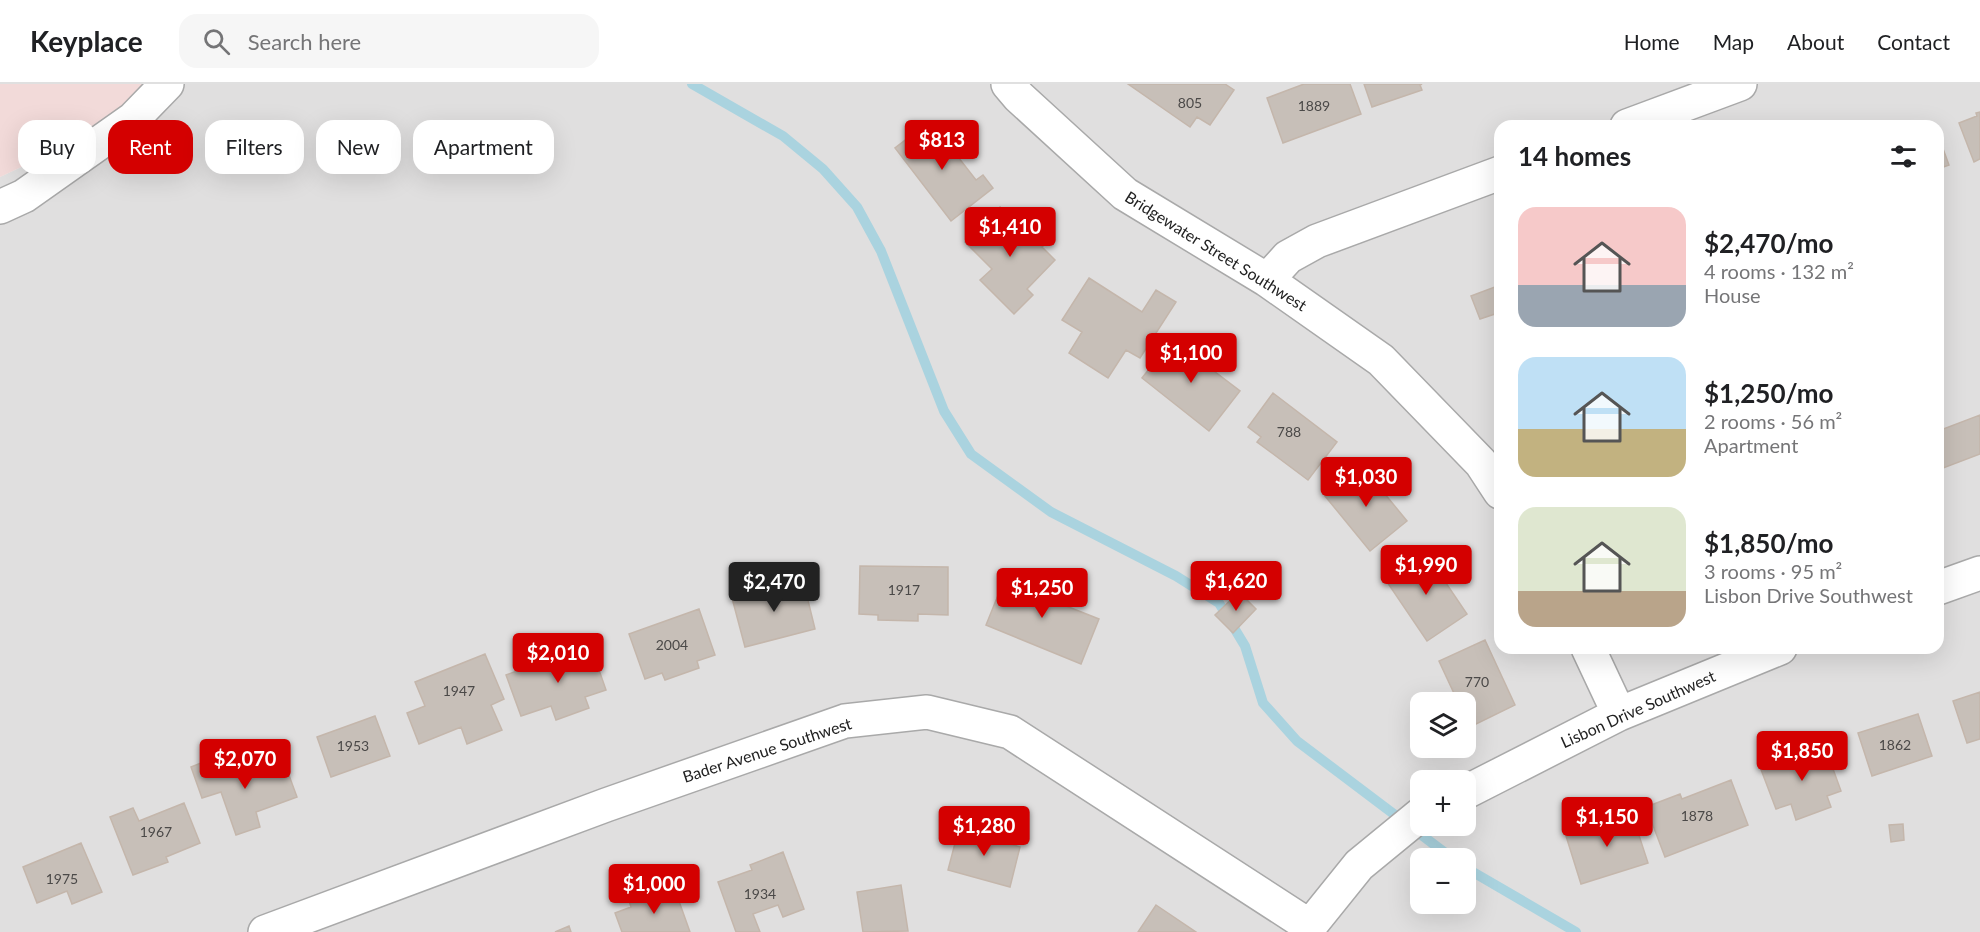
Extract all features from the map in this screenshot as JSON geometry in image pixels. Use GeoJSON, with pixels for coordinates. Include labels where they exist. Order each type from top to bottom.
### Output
{"type":"FeatureCollection","features":[{"type":"Feature","properties":{"kind":"street"},"geometry":{"type":"LineString","coordinates":[[0,207],[24,196],[133,119],[167,84]]}},
{"type":"Feature","properties":{"kind":"street","name":"Bridgewater Street Southwest"},"geometry":{"type":"LineString","coordinates":[[1008,84],[1019,97],[1125,194],[1267,280],[1381,360],[1481,463],[1494,483]]}},
{"type":"Feature","properties":{"kind":"street"},"geometry":{"type":"LineString","coordinates":[[1643,120],[1740,84]]}},
{"type":"Feature","properties":{"kind":"street"},"geometry":{"type":"LineString","coordinates":[[1267,280],[1288,257],[1317,241],[1494,175]]}},
{"type":"Feature","properties":{"kind":"street"},"geometry":{"type":"LineString","coordinates":[[1944,586],[1980,573]]}},
{"type":"Feature","properties":{"kind":"street"},"geometry":{"type":"LineString","coordinates":[[1591,654],[1619,714]]}},
{"type":"Feature","properties":{"kind":"street","name":"Lisbon Drive Southwest"},"geometry":{"type":"LineString","coordinates":[[1476,787],[1619,714],[1765,654]]}},
{"type":"Feature","properties":{"kind":"street","name":"Bader Avenue Southwest"},"geometry":{"type":"LineString","coordinates":[[265,932],[606,805],[845,721],[927,712],[1010,732],[1306,928]]}},
{"type":"Feature","properties":{"kind":"street"},"geometry":{"type":"LineString","coordinates":[[1306,928],[1359,865],[1410,822]]}},
{"type":"Feature","properties":{"kind":"shaded area"},"geometry":{"type":"Polygon","coordinates":[[[0,84],[167,84],[153,105],[121,120],[108,120],[108,126],[96,132],[96,120],[18,120],[18,169],[0,177],[0,84]]]}},
{"type":"Feature","properties":{"kind":"shaded area"},"geometry":{"type":"Polygon","coordinates":[[[167,84],[1980,84],[1980,932],[0,932],[0,177],[18,169],[18,174],[96,174],[96,132],[108,126],[108,174],[193,174],[193,120],[121,120],[153,105],[167,84]]]}},
{"type":"Feature","properties":{"kind":"building"},"geometry":{"type":"Polygon","coordinates":[[[1128,84],[1225,84],[1234,90],[1210,125],[1197,117],[1190,127],[1128,84]]]}},
{"type":"Feature","properties":{"kind":"building"},"geometry":{"type":"Polygon","coordinates":[[[1304,84],[1350,84],[1361,114],[1283,143],[1267,98],[1304,84]]]}},
{"type":"Feature","properties":{"kind":"building"},"geometry":{"type":"Polygon","coordinates":[[[1364,84],[1422,84],[1420,85],[1422,90],[1372,107],[1364,84]]]}},
{"type":"Feature","properties":{"kind":"building"},"geometry":{"type":"Polygon","coordinates":[[[1980,112],[1980,159],[1974,162],[1959,123],[1977,116],[1976,113],[1980,112]]]}},
{"type":"Feature","properties":{"kind":"building"},"geometry":{"type":"Polygon","coordinates":[[[930,121],[976,180],[983,175],[993,188],[951,221],[895,148],[930,121]]]}},
{"type":"Feature","properties":{"kind":"building"},"geometry":{"type":"Polygon","coordinates":[[[1944,151],[1949,165],[1944,167],[1944,151]]]}},
{"type":"Feature","properties":{"kind":"building"},"geometry":{"type":"Polygon","coordinates":[[[1000,207],[1014,222],[1018,218],[1045,244],[1042,247],[1055,260],[1027,289],[1033,295],[1014,314],[980,280],[992,269],[965,242],[1000,207]]]}},
{"type":"Feature","properties":{"kind":"building"},"geometry":{"type":"Polygon","coordinates":[[[1089,278],[1142,312],[1156,290],[1176,302],[1140,358],[1126,350],[1108,378],[1069,353],[1082,332],[1062,320],[1089,278]]]}},
{"type":"Feature","properties":{"kind":"building"},"geometry":{"type":"Polygon","coordinates":[[[1494,287],[1494,314],[1480,319],[1471,296],[1494,287]]]}},
{"type":"Feature","properties":{"kind":"building"},"geometry":{"type":"Polygon","coordinates":[[[1173,339],[1187,350],[1191,346],[1217,367],[1214,371],[1240,391],[1209,431],[1142,378],[1173,339]]]}},
{"type":"Feature","properties":{"kind":"building"},"geometry":{"type":"Polygon","coordinates":[[[1273,393],[1337,442],[1308,480],[1257,442],[1261,437],[1248,427],[1273,393]]]}},
{"type":"Feature","properties":{"kind":"building"},"geometry":{"type":"Polygon","coordinates":[[[1980,415],[1980,454],[1944,468],[1944,429],[1980,415]]]}},
{"type":"Feature","properties":{"kind":"building"},"geometry":{"type":"Polygon","coordinates":[[[1362,466],[1407,521],[1370,551],[1325,496],[1362,466]]]}},
{"type":"Feature","properties":{"kind":"building"},"geometry":{"type":"Polygon","coordinates":[[[1425,552],[1467,614],[1427,641],[1385,579],[1425,552]]]}},
{"type":"Feature","properties":{"kind":"building"},"geometry":{"type":"Polygon","coordinates":[[[860,566],[948,567],[948,615],[918,614],[918,621],[878,620],[878,615],[859,614],[860,566]]]}},
{"type":"Feature","properties":{"kind":"building"},"geometry":{"type":"Polygon","coordinates":[[[1007,573],[1059,594],[1056,602],[1099,619],[1081,664],[986,625],[1007,573]]]}},
{"type":"Feature","properties":{"kind":"building"},"geometry":{"type":"Polygon","coordinates":[[[803,580],[815,629],[745,647],[732,598],[803,580]]]}},
{"type":"Feature","properties":{"kind":"building"},"geometry":{"type":"Polygon","coordinates":[[[1239,592],[1256,609],[1233,633],[1215,615],[1239,592]]]}},
{"type":"Feature","properties":{"kind":"building"},"geometry":{"type":"Polygon","coordinates":[[[699,609],[715,655],[697,661],[699,668],[665,680],[662,673],[645,679],[629,634],[699,609]]]}},
{"type":"Feature","properties":{"kind":"building"},"geometry":{"type":"Polygon","coordinates":[[[1485,640],[1515,705],[1476,724],[1476,692],[1453,692],[1439,661],[1485,640]]]}},
{"type":"Feature","properties":{"kind":"building"},"geometry":{"type":"Polygon","coordinates":[[[590,644],[606,690],[585,697],[589,708],[556,720],[551,706],[521,716],[506,675],[590,644]]]}},
{"type":"Feature","properties":{"kind":"building"},"geometry":{"type":"Polygon","coordinates":[[[485,654],[504,699],[491,705],[502,730],[467,744],[461,727],[419,744],[407,713],[425,706],[415,682],[485,654]]]}},
{"type":"Feature","properties":{"kind":"building"},"geometry":{"type":"Polygon","coordinates":[[[1980,692],[1980,739],[1967,743],[1953,701],[1980,692]]]}},
{"type":"Feature","properties":{"kind":"building"},"geometry":{"type":"Polygon","coordinates":[[[1918,714],[1932,756],[1872,776],[1858,733],[1918,714]]]}},
{"type":"Feature","properties":{"kind":"building"},"geometry":{"type":"Polygon","coordinates":[[[375,716],[390,756],[331,777],[317,737],[375,716]]]}},
{"type":"Feature","properties":{"kind":"building"},"geometry":{"type":"Polygon","coordinates":[[[1824,744],[1841,791],[1827,796],[1831,807],[1796,820],[1791,804],[1776,809],[1760,767],[1824,744]]]}},
{"type":"Feature","properties":{"kind":"building"},"geometry":{"type":"Polygon","coordinates":[[[211,759],[214,768],[233,761],[239,775],[283,759],[297,797],[256,812],[260,827],[236,835],[221,792],[202,798],[191,767],[211,759]]]}},
{"type":"Feature","properties":{"kind":"building"},"geometry":{"type":"Polygon","coordinates":[[[1731,780],[1748,825],[1665,857],[1646,807],[1680,794],[1682,799],[1731,780]]]}},
{"type":"Feature","properties":{"kind":"building"},"geometry":{"type":"Polygon","coordinates":[[[184,803],[200,843],[166,857],[168,862],[133,875],[110,817],[133,808],[139,821],[184,803]]]}},
{"type":"Feature","properties":{"kind":"building"},"geometry":{"type":"Polygon","coordinates":[[[1631,811],[1648,863],[1581,884],[1566,836],[1602,825],[1601,821],[1631,811]]]}},
{"type":"Feature","properties":{"kind":"building"},"geometry":{"type":"Polygon","coordinates":[[[1903,824],[1904,840],[1891,842],[1889,825],[1903,824]]]}},
{"type":"Feature","properties":{"kind":"building"},"geometry":{"type":"Polygon","coordinates":[[[975,827],[997,833],[995,839],[1020,847],[1010,887],[948,870],[959,828],[973,832],[975,827]]]}},
{"type":"Feature","properties":{"kind":"building"},"geometry":{"type":"Polygon","coordinates":[[[81,843],[102,892],[72,904],[67,891],[37,903],[23,867],[81,843]]]}},
{"type":"Feature","properties":{"kind":"building"},"geometry":{"type":"Polygon","coordinates":[[[783,852],[804,909],[783,917],[778,905],[753,914],[760,932],[736,932],[718,882],[752,870],[750,865],[783,852]]]}},
{"type":"Feature","properties":{"kind":"building"},"geometry":{"type":"Polygon","coordinates":[[[901,885],[908,931],[863,932],[857,892],[901,885]]]}},
{"type":"Feature","properties":{"kind":"building"},"geometry":{"type":"Polygon","coordinates":[[[659,890],[661,895],[675,890],[690,932],[622,932],[615,913],[631,907],[629,901],[659,890]]]}},
{"type":"Feature","properties":{"kind":"building"},"geometry":{"type":"Polygon","coordinates":[[[1156,905],[1196,932],[1138,932],[1156,905]]]}},
{"type":"Feature","properties":{"kind":"building"},"geometry":{"type":"Polygon","coordinates":[[[569,926],[571,932],[555,932],[569,926]]]}},
{"type":"Feature","properties":{"kind":"waterway"},"geometry":{"type":"LineString","coordinates":[[692,84],[783,136],[823,169],[857,207],[881,251],[944,411],[971,454],[1051,512],[1176,576],[1219,603],[1245,646],[1263,703],[1297,741],[1439,848]]}},
{"type":"Feature","properties":{"kind":"waterway"},"geometry":{"type":"LineString","coordinates":[[1476,874],[1576,932]]}}]}
